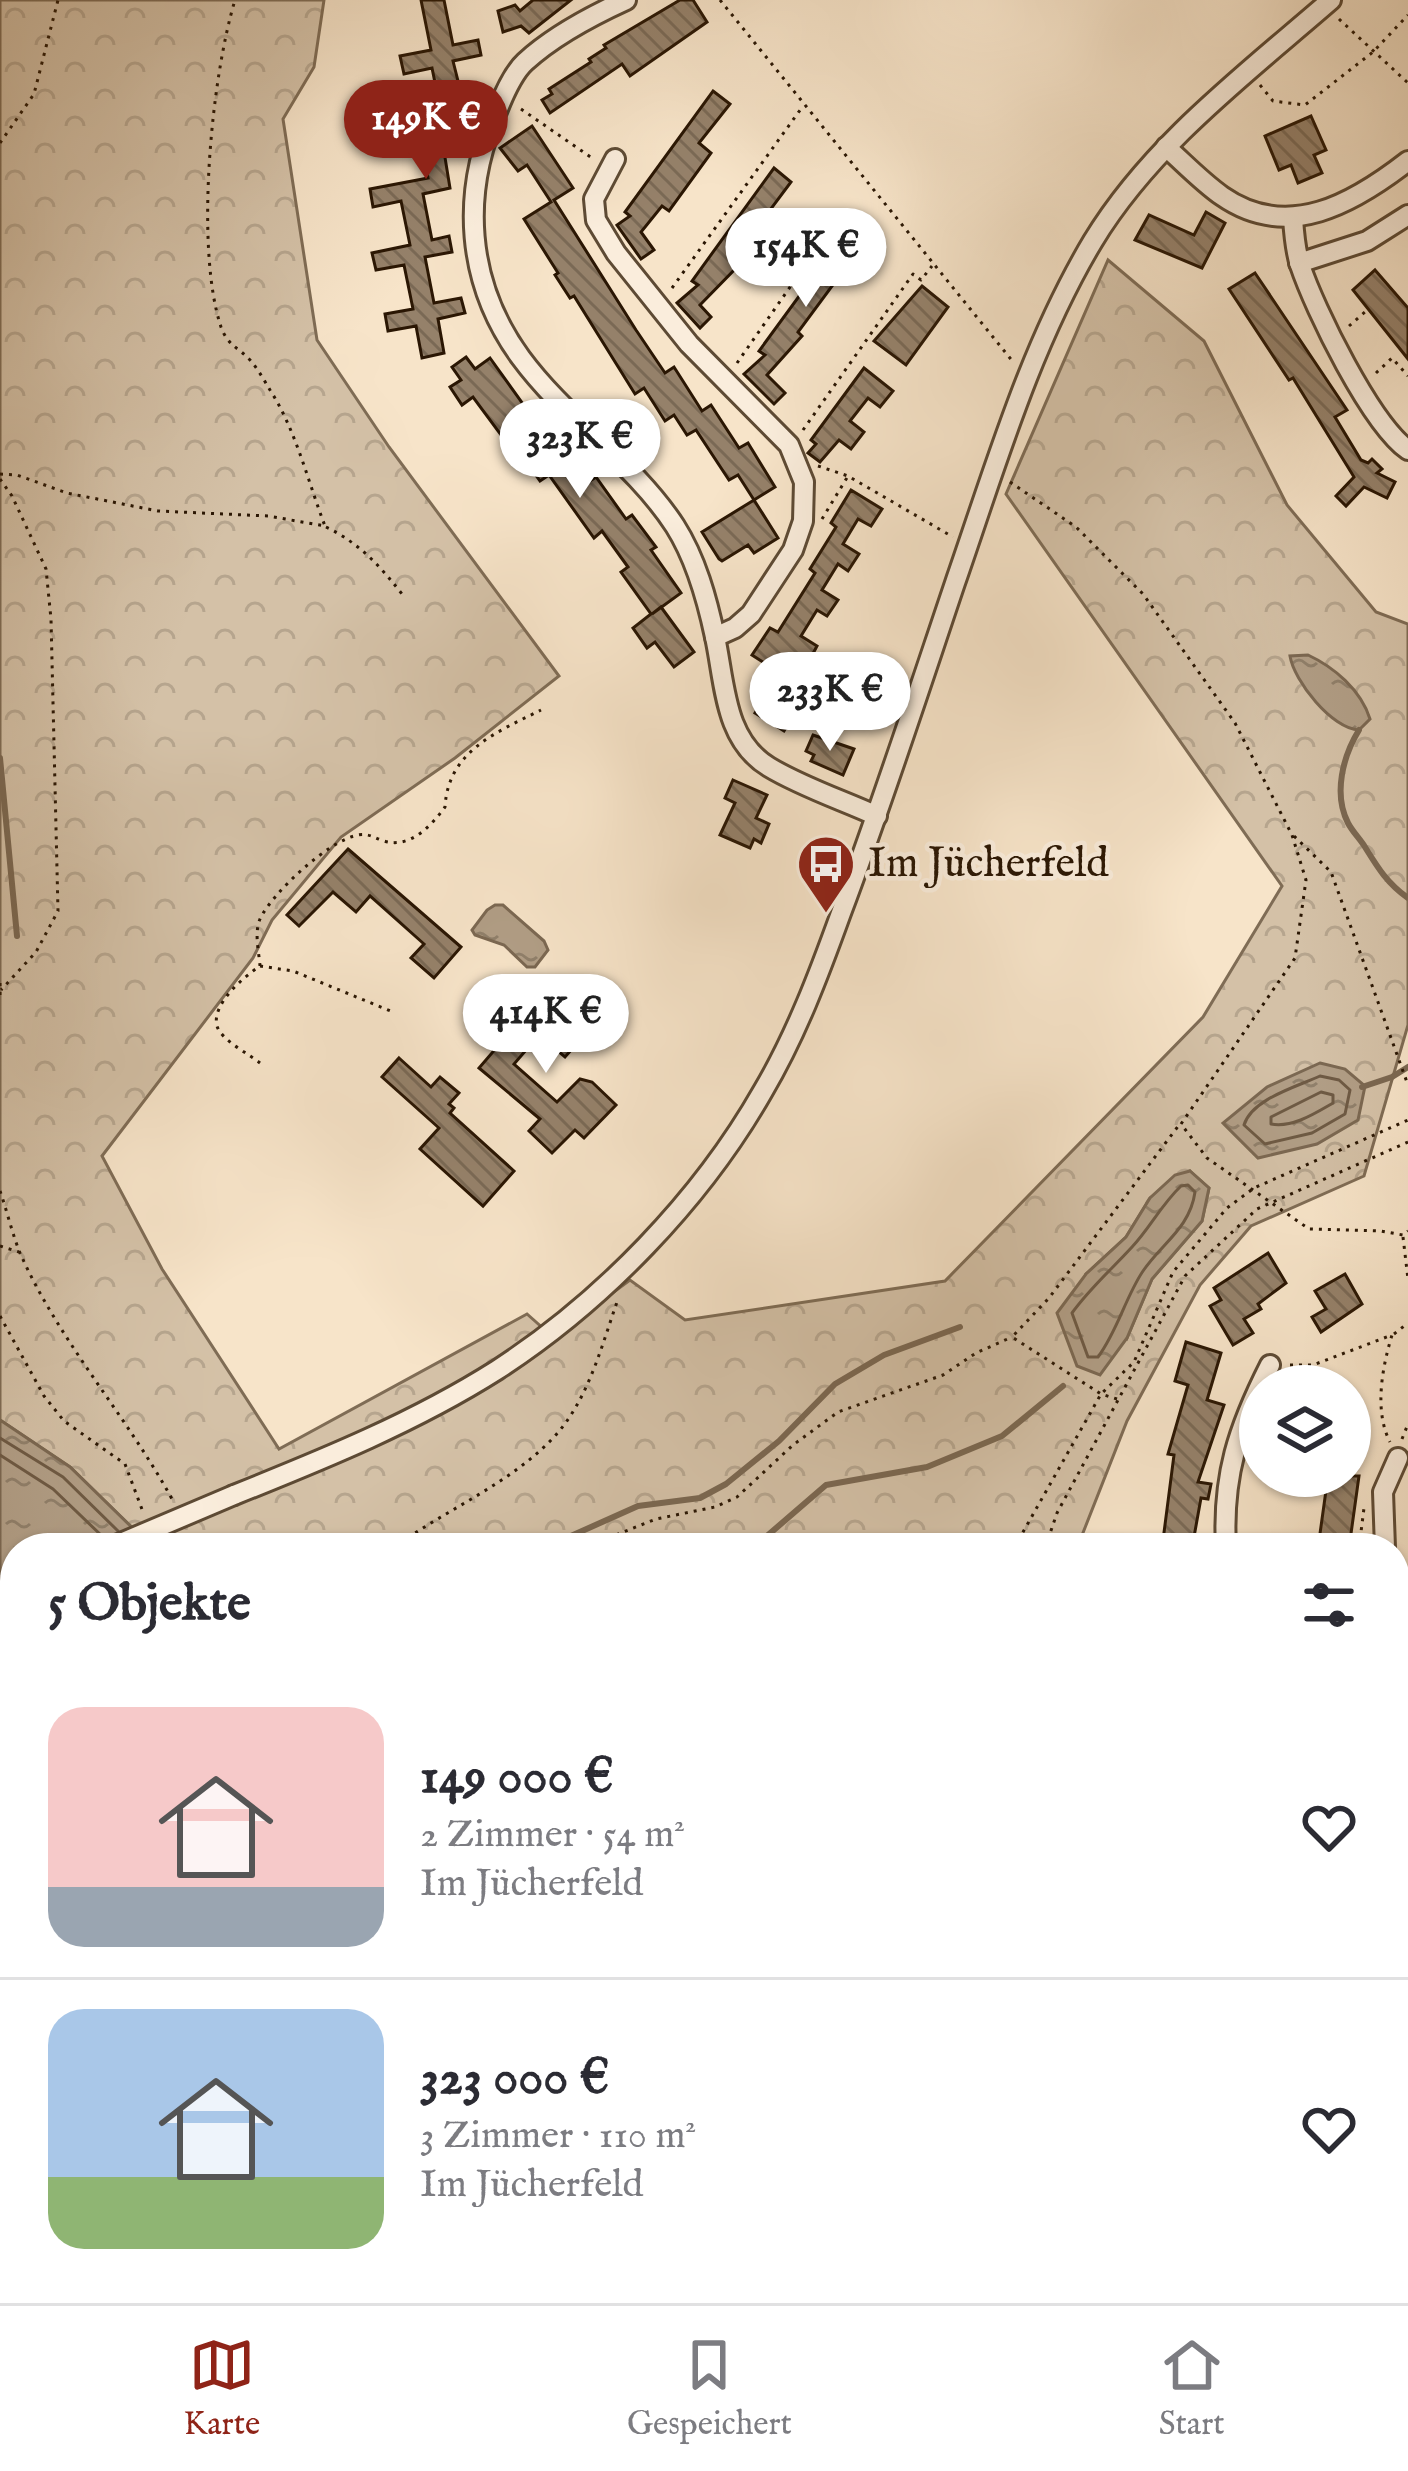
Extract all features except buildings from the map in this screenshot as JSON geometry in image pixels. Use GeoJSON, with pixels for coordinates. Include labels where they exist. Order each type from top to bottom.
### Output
{"type":"FeatureCollection","features":[{"type":"Feature","properties":{"kind":"street"},"geometry":{"type":"LineString","coordinates":[[626,0],[522,64],[503,96],[477,161],[472,234],[479,272],[524,362],[673,524],[696,571],[730,715],[741,742],[768,767],[877,815]]}},
{"type":"Feature","properties":{"kind":"street"},"geometry":{"type":"LineString","coordinates":[[145,1533],[433,1408],[551,1331],[611,1276],[706,1175],[763,1093],[808,1003],[1027,379],[1093,241],[1166,146],[1328,3]]}},
{"type":"Feature","properties":{"kind":"street"},"geometry":{"type":"LineString","coordinates":[[1166,146],[1223,197],[1245,209],[1293,218],[1359,197],[1408,161]]}},
{"type":"Feature","properties":{"kind":"street"},"geometry":{"type":"LineString","coordinates":[[611,164],[594,199],[596,220],[658,308],[789,445],[799,466],[806,498],[793,550],[751,614],[715,637]]}},
{"type":"Feature","properties":{"kind":"street"},"geometry":{"type":"LineString","coordinates":[[1299,262],[1366,241],[1408,215]]}},
{"type":"Feature","properties":{"kind":"street"},"geometry":{"type":"LineString","coordinates":[[1293,218],[1299,262],[1333,339],[1385,430],[1408,450]]}},
{"type":"Feature","properties":{"kind":"street"},"geometry":{"type":"LineString","coordinates":[[1227,1533],[1229,1467],[1239,1432]]}},
{"type":"Feature","properties":{"kind":"street"},"geometry":{"type":"LineString","coordinates":[[1385,1533],[1384,1492],[1398,1458]]}},
{"type":"Feature","properties":{"kind":"path"},"geometry":{"type":"LineString","coordinates":[[0,143],[34,94],[58,0]]}},
{"type":"Feature","properties":{"kind":"path"},"geometry":{"type":"LineString","coordinates":[[235,0],[210,155],[210,263],[220,323],[230,347],[248,356],[274,395],[325,526]]}},
{"type":"Feature","properties":{"kind":"path"},"geometry":{"type":"LineString","coordinates":[[721,0],[1027,379]]}},
{"type":"Feature","properties":{"kind":"path"},"geometry":{"type":"LineString","coordinates":[[1328,3],[1408,83]]}},
{"type":"Feature","properties":{"kind":"path"},"geometry":{"type":"LineString","coordinates":[[1249,73],[1273,101],[1305,106],[1373,52],[1408,15]]}},
{"type":"Feature","properties":{"kind":"path"},"geometry":{"type":"LineString","coordinates":[[658,308],[804,105]]}},
{"type":"Feature","properties":{"kind":"path"},"geometry":{"type":"LineString","coordinates":[[531,116],[611,164]]}},
{"type":"Feature","properties":{"kind":"path"},"geometry":{"type":"LineString","coordinates":[[725,379],[832,226]]}},
{"type":"Feature","properties":{"kind":"path"},"geometry":{"type":"LineString","coordinates":[[789,445],[913,274],[921,280],[934,265]]}},
{"type":"Feature","properties":{"kind":"path"},"geometry":{"type":"LineString","coordinates":[[1333,339],[1366,311]]}},
{"type":"Feature","properties":{"kind":"path"},"geometry":{"type":"LineString","coordinates":[[1361,386],[1392,358],[1408,376]]}},
{"type":"Feature","properties":{"kind":"path"},"geometry":{"type":"LineString","coordinates":[[799,466],[814,465],[848,476],[942,533],[969,543]]}},
{"type":"Feature","properties":{"kind":"path"},"geometry":{"type":"LineString","coordinates":[[623,1533],[737,1497],[793,1445],[838,1412],[943,1375],[1012,1337],[1049,1298],[1180,1124],[1295,958],[1306,880],[1292,835],[1218,696],[1143,594],[1076,527],[994,471]]}},
{"type":"Feature","properties":{"kind":"path"},"geometry":{"type":"LineString","coordinates":[[0,990],[36,952],[58,911],[46,569],[0,476],[17,475],[67,493],[158,511],[268,516],[325,526],[351,539],[382,567],[405,598]]}},
{"type":"Feature","properties":{"kind":"path"},"geometry":{"type":"LineString","coordinates":[[803,520],[822,520],[848,476]]}},
{"type":"Feature","properties":{"kind":"path"},"geometry":{"type":"LineString","coordinates":[[260,1063],[221,1034],[217,1016],[228,995],[260,966],[260,920],[288,884],[322,853],[352,836],[367,834],[392,843],[415,838],[446,807],[446,789],[475,745],[541,710]]}},
{"type":"Feature","properties":{"kind":"path"},"geometry":{"type":"LineString","coordinates":[[1292,835],[1331,872],[1408,1084]]}},
{"type":"Feature","properties":{"kind":"path"},"geometry":{"type":"LineString","coordinates":[[260,966],[292,971],[393,1012]]}},
{"type":"Feature","properties":{"kind":"path"},"geometry":{"type":"LineString","coordinates":[[1025,1533],[1101,1394],[1134,1362],[1173,1272],[1227,1208],[1254,1188],[1408,1120]]}},
{"type":"Feature","properties":{"kind":"path"},"geometry":{"type":"LineString","coordinates":[[1180,1124],[1207,1158],[1309,1229],[1405,1233],[1408,1280]]}},
{"type":"Feature","properties":{"kind":"path"},"geometry":{"type":"LineString","coordinates":[[1050,1533],[1186,1276],[1257,1209],[1408,1142]]}},
{"type":"Feature","properties":{"kind":"path"},"geometry":{"type":"LineString","coordinates":[[0,1191],[21,1253],[72,1346],[147,1453],[178,1510]]}},
{"type":"Feature","properties":{"kind":"path"},"geometry":{"type":"LineString","coordinates":[[0,1246],[21,1253]]}},
{"type":"Feature","properties":{"kind":"path"},"geometry":{"type":"LineString","coordinates":[[413,1533],[516,1469],[557,1433],[591,1379],[620,1294],[611,1276]]}},
{"type":"Feature","properties":{"kind":"path"},"geometry":{"type":"LineString","coordinates":[[0,1316],[44,1396],[64,1421],[124,1464],[139,1506],[152,1524]]}},
{"type":"Feature","properties":{"kind":"path"},"geometry":{"type":"LineString","coordinates":[[1313,1365],[1392,1335],[1408,1323]]}},
{"type":"Feature","properties":{"kind":"path"},"geometry":{"type":"LineString","coordinates":[[1392,1335],[1384,1359],[1381,1424],[1398,1458]]}},
{"type":"Feature","properties":{"kind":"path"},"geometry":{"type":"LineString","coordinates":[[1012,1337],[1101,1394],[1120,1400]]}},
{"type":"Feature","properties":{"kind":"path"},"geometry":{"type":"LineString","coordinates":[[1361,1533],[1365,1497]]}},
{"type":"Feature","properties":{"kind":"path"},"geometry":{"type":"LineString","coordinates":[[188,1529],[190,1533]]}},
{"type":"Feature","properties":{"kind":"green space"},"geometry":{"type":"Polygon","coordinates":[[[0,0],[324,0],[314,67],[283,119],[317,340],[389,447],[559,676],[455,758],[341,837],[272,920],[253,958],[102,1156],[162,1269],[279,1449],[527,1314],[553,1337],[630,1280],[685,1320],[945,1281],[1203,1017],[1282,886],[1006,494],[1108,260],[1204,341],[1287,505],[1376,612],[1408,624],[1408,1025],[1364,1176],[1251,1226],[1200,1285],[1127,1421],[1083,1533],[138,1533],[70,1467],[0,1420],[0,0]],[[1190,1171],[1150,1198],[1126,1237],[1086,1274],[1127,1338],[1152,1279],[1202,1221],[1209,1188],[1190,1171]]]}},
{"type":"Feature","properties":{"kind":"water"},"geometry":{"type":"Polygon","coordinates":[[[1308,655],[1337,673],[1360,698],[1370,719],[1359,730],[1337,722],[1306,690],[1290,656],[1308,655]]]}},
{"type":"Feature","properties":{"kind":"water"},"geometry":{"type":"Polygon","coordinates":[[[495,905],[503,905],[544,941],[548,950],[535,967],[527,967],[504,945],[475,935],[472,930],[495,905]]]}},
{"type":"Feature","properties":{"kind":"water"},"geometry":{"type":"Polygon","coordinates":[[[1320,1063],[1345,1069],[1365,1086],[1358,1120],[1317,1144],[1258,1158],[1223,1123],[1267,1087],[1320,1063]]]}},
{"type":"Feature","properties":{"kind":"water"},"geometry":{"type":"Polygon","coordinates":[[[1190,1171],[1209,1188],[1202,1221],[1152,1279],[1127,1338],[1100,1375],[1077,1366],[1057,1313],[1086,1274],[1126,1237],[1150,1198],[1175,1175],[1190,1171]]]}},
{"type":"Feature","properties":{"kind":"water"},"geometry":{"type":"Polygon","coordinates":[[[0,1420],[70,1467],[138,1533],[0,1533],[0,1420]]]}},
{"type":"Feature","properties":{"kind":"waterway"},"geometry":{"type":"LineString","coordinates":[[1359,730],[1342,775],[1344,812],[1384,875],[1408,898]]}},
{"type":"Feature","properties":{"kind":"waterway"},"geometry":{"type":"LineString","coordinates":[[0,758],[17,936]]}},
{"type":"Feature","properties":{"kind":"waterway"},"geometry":{"type":"LineString","coordinates":[[1362,1087],[1408,1067]]}},
{"type":"Feature","properties":{"kind":"waterway"},"geometry":{"type":"LineString","coordinates":[[578,1533],[638,1506],[700,1498],[726,1484],[779,1441],[835,1384],[884,1355],[960,1327]]}},
{"type":"Feature","properties":{"kind":"waterway"},"geometry":{"type":"LineString","coordinates":[[770,1533],[826,1485],[927,1467],[1002,1436],[1063,1386]]}},
{"type":"Feature","properties":{"kind":"place","name":"Im Jücherfeld"},"geometry":{"type":"Point","coordinates":[826,915]}}]}
